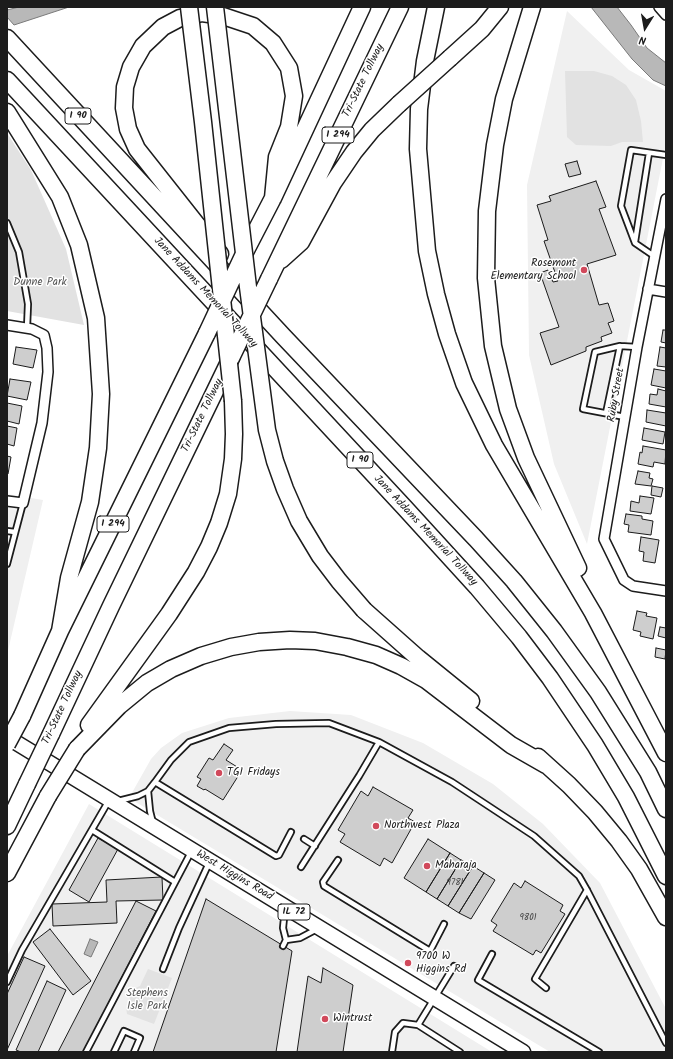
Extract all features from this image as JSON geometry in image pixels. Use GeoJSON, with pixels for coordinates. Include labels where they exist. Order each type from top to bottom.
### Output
{"type":"FeatureCollection","features":[{"type":"Feature","properties":{"kind":"highway"},"geometry":{"type":"LineString","coordinates":[[7,873],[48,796],[77,749],[90,723],[169,614],[196,572],[219,523],[228,494],[234,434],[233,401],[189,7]]}},
{"type":"Feature","properties":{"kind":"highway"},"geometry":{"type":"LineString","coordinates":[[215,7],[263,406],[275,461],[299,521],[320,556],[364,610],[418,658],[546,764],[595,812],[619,841],[639,869],[666,917]]}},
{"type":"Feature","properties":{"kind":"highway","name":"I 294"},"geometry":{"type":"LineString","coordinates":[[7,744],[22,716],[60,631],[207,333],[244,254],[273,198],[362,7]]}},
{"type":"Feature","properties":{"kind":"highway","name":"Tri-State Tollway"},"geometry":{"type":"LineString","coordinates":[[7,826],[111,606],[400,7]]}},
{"type":"Feature","properties":{"kind":"highway"},"geometry":{"type":"LineString","coordinates":[[436,7],[425,61],[419,109],[418,149],[427,251],[436,294],[447,334],[464,383],[494,445],[593,613],[666,753]]}},
{"type":"Feature","properties":{"kind":"highway"},"geometry":{"type":"LineString","coordinates":[[276,263],[301,242],[333,183],[354,152],[372,130],[482,29],[500,7]]}},
{"type":"Feature","properties":{"kind":"highway"},"geometry":{"type":"LineString","coordinates":[[532,7],[504,99],[495,145],[487,211],[486,278],[493,346],[508,409],[526,458],[584,582],[593,613]]}},
{"type":"Feature","properties":{"kind":"highway"},"geometry":{"type":"LineString","coordinates":[[238,287],[224,259],[137,149],[128,129],[124,108],[125,87],[131,67],[143,46],[163,28],[180,18],[202,13],[223,16],[253,26],[273,43],[289,68],[294,96],[289,127],[277,157],[273,198]]}},
{"type":"Feature","properties":{"kind":"highway","name":"I 90"},"geometry":{"type":"LineString","coordinates":[[7,38],[359,417],[476,539],[514,581],[554,631],[598,692],[644,766],[666,809]]}},
{"type":"Feature","properties":{"kind":"highway","name":"Jane Addams Memorial Tollway"},"geometry":{"type":"LineString","coordinates":[[7,80],[425,530],[477,587],[519,637],[550,678],[595,745],[626,797],[666,876]]}},
{"type":"Feature","properties":{"kind":"highway"},"geometry":{"type":"LineString","coordinates":[[7,112],[60,198],[79,245],[96,318],[101,394],[98,448],[90,502],[69,578],[60,631]]}},
{"type":"Feature","properties":{"kind":"highway"},"geometry":{"type":"LineString","coordinates":[[77,749],[119,706],[147,683],[171,669],[201,656],[231,647],[259,642],[290,640],[315,641],[347,647],[376,655],[401,666],[426,680],[511,745],[546,764]]}},
{"type":"Feature","properties":{"kind":"main road","name":"West Higgins Road"},"geometry":{"type":"LineString","coordinates":[[7,737],[524,1052]]}},
{"type":"Feature","properties":{"kind":"street"},"geometry":{"type":"LineString","coordinates":[[659,7],[666,15]]}},
{"type":"Feature","properties":{"kind":"street","name":"Ruby Street"},"geometry":{"type":"LineString","coordinates":[[666,200],[637,347],[604,539],[624,580],[634,586],[666,591]]}},
{"type":"Feature","properties":{"kind":"street"},"geometry":{"type":"LineString","coordinates":[[648,290],[666,292]]}},
{"type":"Feature","properties":{"kind":"street"},"geometry":{"type":"LineString","coordinates":[[7,325],[32,329],[44,335],[47,348],[48,372],[42,423],[23,503],[7,501]]}},
{"type":"Feature","properties":{"kind":"lane"},"geometry":{"type":"LineString","coordinates":[[654,256],[635,243],[621,206],[630,150],[666,155]]}},
{"type":"Feature","properties":{"kind":"lane"},"geometry":{"type":"LineString","coordinates":[[635,243],[649,153]]}},
{"type":"Feature","properties":{"kind":"lane"},"geometry":{"type":"LineString","coordinates":[[7,223],[19,252],[28,304],[27,328]]}},
{"type":"Feature","properties":{"kind":"lane"},"geometry":{"type":"LineString","coordinates":[[606,413],[620,346]]}},
{"type":"Feature","properties":{"kind":"lane"},"geometry":{"type":"LineString","coordinates":[[625,417],[583,408],[595,352],[620,346],[637,347]]}},
{"type":"Feature","properties":{"kind":"lane"},"geometry":{"type":"LineString","coordinates":[[7,564],[23,503]]}},
{"type":"Feature","properties":{"kind":"lane"},"geometry":{"type":"LineString","coordinates":[[7,531],[15,532]]}},
{"type":"Feature","properties":{"kind":"lane"},"geometry":{"type":"LineString","coordinates":[[7,982],[22,950],[92,830],[111,801],[138,796],[148,791],[171,760],[189,742],[229,728],[276,724],[329,723],[379,742],[452,782],[534,836],[579,876],[666,1043]]}},
{"type":"Feature","properties":{"kind":"lane"},"geometry":{"type":"LineString","coordinates":[[301,867],[379,742]]}},
{"type":"Feature","properties":{"kind":"lane"},"geometry":{"type":"LineString","coordinates":[[154,782],[276,856],[279,855],[291,832]]}},
{"type":"Feature","properties":{"kind":"lane"},"geometry":{"type":"LineString","coordinates":[[148,791],[150,811],[154,827]]}},
{"type":"Feature","properties":{"kind":"lane"},"geometry":{"type":"LineString","coordinates":[[92,830],[175,882]]}},
{"type":"Feature","properties":{"kind":"lane"},"geometry":{"type":"LineString","coordinates":[[304,839],[315,846]]}},
{"type":"Feature","properties":{"kind":"lane"},"geometry":{"type":"LineString","coordinates":[[86,1052],[192,850]]}},
{"type":"Feature","properties":{"kind":"lane"},"geometry":{"type":"LineString","coordinates":[[338,860],[324,882],[324,886],[430,951],[444,924]]}},
{"type":"Feature","properties":{"kind":"lane"},"geometry":{"type":"LineString","coordinates":[[163,969],[179,928],[210,861]]}},
{"type":"Feature","properties":{"kind":"lane"},"geometry":{"type":"LineString","coordinates":[[546,988],[535,979],[587,890]]}},
{"type":"Feature","properties":{"kind":"lane"},"geometry":{"type":"LineString","coordinates":[[283,946],[286,940],[283,928],[285,907]]}},
{"type":"Feature","properties":{"kind":"lane"},"geometry":{"type":"LineString","coordinates":[[286,940],[300,938],[319,928]]}},
{"type":"Feature","properties":{"kind":"lane"},"geometry":{"type":"LineString","coordinates":[[492,954],[478,980],[599,1052]]}},
{"type":"Feature","properties":{"kind":"lane"},"geometry":{"type":"LineString","coordinates":[[418,1025],[454,966]]}},
{"type":"Feature","properties":{"kind":"lane"},"geometry":{"type":"LineString","coordinates":[[392,1052],[395,1032],[403,1023],[418,1025],[460,1052]]}},
{"type":"Feature","properties":{"kind":"lane"},"geometry":{"type":"LineString","coordinates":[[114,1052],[124,1031],[140,1038],[134,1052]]}},
{"type":"Feature","properties":{"kind":"shaded area"},"geometry":{"type":"Polygon","coordinates":[[[19,7],[69,7],[14,25],[7,17],[7,10],[19,7]]]}},
{"type":"Feature","properties":{"kind":"shaded area"},"geometry":{"type":"Polygon","coordinates":[[[591,7],[617,7],[647,48],[666,63],[666,86],[653,80],[632,59],[591,7]]]}},
{"type":"Feature","properties":{"kind":"shaded area","name":"Rosemont Elementary School"},"geometry":{"type":"Polygon","coordinates":[[[567,11],[629,70],[666,91],[666,143],[587,544],[554,464],[529,355],[527,185],[567,11]]]}},
{"type":"Feature","properties":{"kind":"shaded area"},"geometry":{"type":"Polygon","coordinates":[[[7,494],[43,500],[7,655],[7,494]]]}},
{"type":"Feature","properties":{"kind":"shaded area"},"geometry":{"type":"Polygon","coordinates":[[[290,711],[351,715],[423,743],[493,784],[543,824],[600,883],[666,1009],[666,1052],[550,1052],[129,798],[151,759],[161,748],[182,733],[229,718],[290,711]]]}},
{"type":"Feature","properties":{"kind":"shaded area"},"geometry":{"type":"Polygon","coordinates":[[[89,804],[492,1052],[7,1052],[7,956],[89,804]]]}},
{"type":"Feature","properties":{"kind":"shaded area"},"geometry":{"type":"Polygon","coordinates":[[[90,939],[98,942],[91,957],[84,954],[90,939]]]}},
{"type":"Feature","properties":{"kind":"green space"},"geometry":{"type":"Polygon","coordinates":[[[565,71],[594,71],[612,76],[626,85],[636,100],[641,121],[643,142],[622,142],[611,146],[576,145],[567,137],[565,71]]]}},
{"type":"Feature","properties":{"kind":"green space","name":"Dunne Park"},"geometry":{"type":"Polygon","coordinates":[[[7,133],[31,170],[66,249],[84,325],[7,311],[7,133]]]}},
{"type":"Feature","properties":{"kind":"green space","name":"Stephens Isle Park"},"geometry":{"type":"Polygon","coordinates":[[[148,969],[172,978],[154,1024],[127,1014],[126,1007],[132,1004],[127,992],[140,986],[148,969]]]}},
{"type":"Feature","properties":{"kind":"building"},"geometry":{"type":"Polygon","coordinates":[[[577,161],[581,174],[569,177],[565,164],[577,161]]]}},
{"type":"Feature","properties":{"kind":"building"},"geometry":{"type":"Polygon","coordinates":[[[596,181],[606,207],[599,209],[616,255],[587,264],[599,305],[608,303],[614,321],[608,323],[612,333],[601,337],[602,341],[586,347],[586,351],[551,365],[540,333],[559,327],[540,273],[548,270],[553,282],[558,281],[544,241],[548,240],[537,205],[551,201],[549,196],[596,181]]]}},
{"type":"Feature","properties":{"kind":"building"},"geometry":{"type":"Polygon","coordinates":[[[663,330],[666,330],[666,343],[661,342],[663,330]]]}},
{"type":"Feature","properties":{"kind":"building"},"geometry":{"type":"Polygon","coordinates":[[[16,347],[37,350],[33,368],[13,364],[16,347]]]}},
{"type":"Feature","properties":{"kind":"building"},"geometry":{"type":"Polygon","coordinates":[[[660,347],[666,348],[666,367],[657,366],[660,347]]]}},
{"type":"Feature","properties":{"kind":"building"},"geometry":{"type":"Polygon","coordinates":[[[654,369],[666,371],[666,388],[651,385],[654,369]]]}},
{"type":"Feature","properties":{"kind":"building"},"geometry":{"type":"Polygon","coordinates":[[[10,379],[31,382],[27,400],[7,396],[10,379]]]}},
{"type":"Feature","properties":{"kind":"building"},"geometry":{"type":"Polygon","coordinates":[[[658,389],[666,391],[666,407],[649,404],[650,394],[657,395],[658,389]]]}},
{"type":"Feature","properties":{"kind":"building"},"geometry":{"type":"Polygon","coordinates":[[[7,403],[22,406],[19,424],[7,421],[7,403]]]}},
{"type":"Feature","properties":{"kind":"building"},"geometry":{"type":"Polygon","coordinates":[[[647,410],[666,413],[666,426],[646,422],[647,410]]]}},
{"type":"Feature","properties":{"kind":"building"},"geometry":{"type":"Polygon","coordinates":[[[7,426],[17,428],[14,446],[7,444],[7,426]]]}},
{"type":"Feature","properties":{"kind":"building"},"geometry":{"type":"Polygon","coordinates":[[[644,428],[665,432],[663,444],[642,440],[644,428]]]}},
{"type":"Feature","properties":{"kind":"building"},"geometry":{"type":"Polygon","coordinates":[[[643,446],[666,450],[665,464],[654,462],[653,467],[638,464],[640,452],[642,453],[643,446]]]}},
{"type":"Feature","properties":{"kind":"building"},"geometry":{"type":"Polygon","coordinates":[[[7,456],[11,457],[8,474],[7,474],[7,456]]]}},
{"type":"Feature","properties":{"kind":"building"},"geometry":{"type":"Polygon","coordinates":[[[638,471],[650,473],[649,478],[653,479],[651,486],[635,484],[638,471]]]}},
{"type":"Feature","properties":{"kind":"building"},"geometry":{"type":"Polygon","coordinates":[[[652,486],[663,488],[661,497],[651,495],[652,486]]]}},
{"type":"Feature","properties":{"kind":"building"},"geometry":{"type":"Polygon","coordinates":[[[640,496],[654,498],[651,514],[630,511],[631,501],[639,503],[640,496]]]}},
{"type":"Feature","properties":{"kind":"building"},"geometry":{"type":"Polygon","coordinates":[[[626,514],[642,516],[642,519],[653,521],[651,535],[628,532],[629,525],[624,524],[626,514]]]}},
{"type":"Feature","properties":{"kind":"building"},"geometry":{"type":"Polygon","coordinates":[[[641,537],[659,540],[655,563],[643,561],[644,552],[639,551],[641,537]]]}},
{"type":"Feature","properties":{"kind":"building"},"geometry":{"type":"Polygon","coordinates":[[[637,611],[647,613],[646,616],[657,618],[653,639],[640,636],[641,632],[633,630],[637,611]]]}},
{"type":"Feature","properties":{"kind":"building"},"geometry":{"type":"Polygon","coordinates":[[[660,627],[666,628],[666,638],[658,636],[660,627]]]}},
{"type":"Feature","properties":{"kind":"building"},"geometry":{"type":"Polygon","coordinates":[[[656,648],[666,650],[665,659],[655,657],[656,648]]]}},
{"type":"Feature","properties":{"kind":"building","name":"TGI Fridays"},"geometry":{"type":"Polygon","coordinates":[[[224,744],[233,750],[226,760],[242,770],[223,800],[197,786],[201,779],[197,777],[209,758],[213,760],[224,744]]]}},
{"type":"Feature","properties":{"kind":"building","name":"Northwest Plaza"},"geometry":{"type":"Polygon","coordinates":[[[373,787],[413,810],[408,818],[415,822],[392,863],[384,858],[380,866],[340,842],[345,834],[338,830],[361,791],[368,796],[373,787]]]}},
{"type":"Feature","properties":{"kind":"building"},"geometry":{"type":"Polygon","coordinates":[[[98,838],[118,849],[89,902],[69,890],[98,838]]]}},
{"type":"Feature","properties":{"kind":"building","name":"Maharaja"},"geometry":{"type":"Polygon","coordinates":[[[428,839],[450,853],[426,892],[404,878],[428,839]]]}},
{"type":"Feature","properties":{"kind":"building"},"geometry":{"type":"Polygon","coordinates":[[[450,853],[461,860],[437,899],[426,892],[450,853]]]}},
{"type":"Feature","properties":{"kind":"building"},"geometry":{"type":"Polygon","coordinates":[[[461,860],[473,866],[448,906],[437,899],[461,860]]]}},
{"type":"Feature","properties":{"kind":"building"},"geometry":{"type":"Polygon","coordinates":[[[473,866],[484,873],[459,913],[448,906],[473,866]]]}},
{"type":"Feature","properties":{"kind":"building"},"geometry":{"type":"Polygon","coordinates":[[[484,873],[495,880],[471,919],[459,913],[484,873]]]}},
{"type":"Feature","properties":{"kind":"building"},"geometry":{"type":"Polygon","coordinates":[[[162,877],[163,900],[116,901],[117,923],[53,926],[52,904],[107,902],[106,880],[162,877]]]}},
{"type":"Feature","properties":{"kind":"building"},"geometry":{"type":"Polygon","coordinates":[[[525,881],[563,905],[560,911],[565,914],[541,953],[536,950],[533,955],[493,931],[497,925],[491,921],[514,883],[521,888],[525,881]]]}},
{"type":"Feature","properties":{"kind":"building"},"geometry":{"type":"Polygon","coordinates":[[[206,899],[292,951],[276,1052],[153,1052],[206,899]]]}},
{"type":"Feature","properties":{"kind":"building"},"geometry":{"type":"Polygon","coordinates":[[[136,901],[156,911],[83,1052],[58,1052],[136,901]]]}},
{"type":"Feature","properties":{"kind":"building"},"geometry":{"type":"Polygon","coordinates":[[[50,929],[91,981],[73,995],[33,942],[50,929]]]}},
{"type":"Feature","properties":{"kind":"building"},"geometry":{"type":"Polygon","coordinates":[[[24,957],[45,966],[7,1050],[7,994],[24,957]]]}},
{"type":"Feature","properties":{"kind":"building","name":"Wintrust"},"geometry":{"type":"Polygon","coordinates":[[[323,968],[353,985],[343,1052],[297,1052],[308,976],[321,983],[323,968]]]}},
{"type":"Feature","properties":{"kind":"building"},"geometry":{"type":"Polygon","coordinates":[[[47,981],[66,990],[38,1052],[21,1052],[16,1050],[47,981]]]}},
{"type":"Feature","properties":{"kind":"place","name":"Rosemont Elementary School"},"geometry":{"type":"Point","coordinates":[584,270]}},
{"type":"Feature","properties":{"kind":"place","name":"TGI Fridays"},"geometry":{"type":"Point","coordinates":[219,773]}},
{"type":"Feature","properties":{"kind":"place","name":"Northwest Plaza"},"geometry":{"type":"Point","coordinates":[376,826]}},
{"type":"Feature","properties":{"kind":"place","name":"Maharaja"},"geometry":{"type":"Point","coordinates":[427,866]}},
{"type":"Feature","properties":{"kind":"place","name":"9700 W Higgins Rd"},"geometry":{"type":"Point","coordinates":[408,963]}},
{"type":"Feature","properties":{"kind":"place","name":"Wintrust"},"geometry":{"type":"Point","coordinates":[325,1019]}}]}
